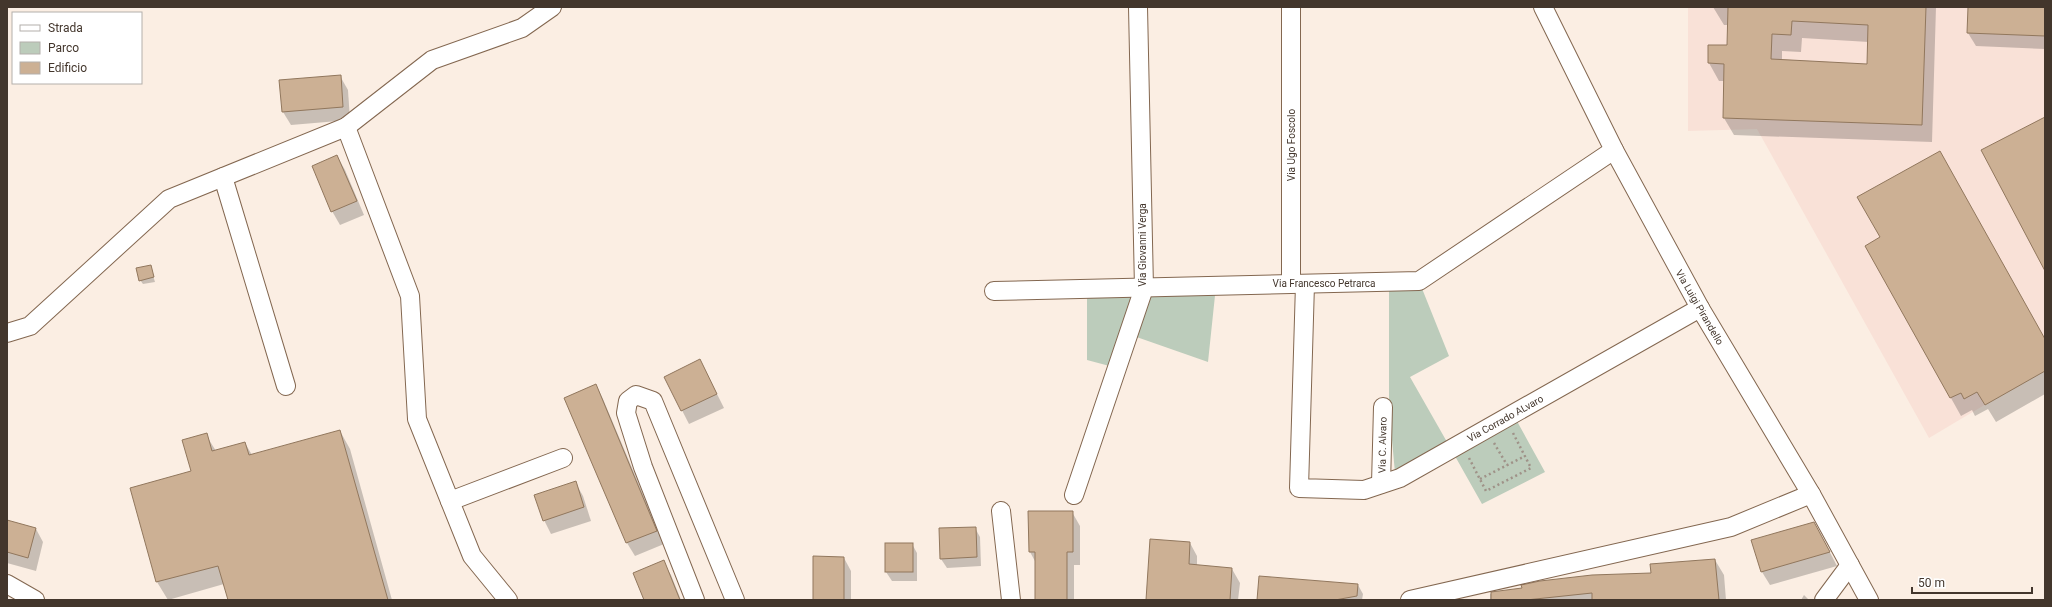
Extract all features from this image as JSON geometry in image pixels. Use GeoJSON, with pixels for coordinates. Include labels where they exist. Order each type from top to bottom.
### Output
{"type":"FeatureCollection","features":[{"type":"Feature","properties":{"kind":"street"},"geometry":{"type":"LineString","coordinates":[[7,333],[30,326],[169,199],[346,127],[432,60],[522,28],[552,7]]}},
{"type":"Feature","properties":{"kind":"street","name":"Via Giovanni Verga"},"geometry":{"type":"LineString","coordinates":[[1074,495],[1144,288],[1138,7]]}},
{"type":"Feature","properties":{"kind":"street","name":"Via Ugo Foscolo"},"geometry":{"type":"LineString","coordinates":[[1291,7],[1298,283],[1299,488]]}},
{"type":"Feature","properties":{"kind":"street","name":"Via Luigi Pirandello"},"geometry":{"type":"LineString","coordinates":[[1543,7],[1614,150],[1700,308],[1810,494],[1869,600]]}},
{"type":"Feature","properties":{"kind":"street"},"geometry":{"type":"LineString","coordinates":[[346,127],[410,296],[417,419],[472,556],[508,600]]}},
{"type":"Feature","properties":{"kind":"street","name":"Via Francesco Petrarca"},"geometry":{"type":"LineString","coordinates":[[994,291],[1419,281],[1614,150]]}},
{"type":"Feature","properties":{"kind":"street"},"geometry":{"type":"LineString","coordinates":[[223,178],[286,386]]}},
{"type":"Feature","properties":{"kind":"street","name":"Via Corrado ALvaro"},"geometry":{"type":"LineString","coordinates":[[1299,488],[1364,490],[1400,478],[1700,308]]}},
{"type":"Feature","properties":{"kind":"street"},"geometry":{"type":"LineString","coordinates":[[695,600],[642,467],[626,413],[628,400],[636,395],[653,401],[735,600]]}},
{"type":"Feature","properties":{"kind":"street","name":"Via C. Alvaro"},"geometry":{"type":"LineString","coordinates":[[1381,484],[1383,407]]}},
{"type":"Feature","properties":{"kind":"street"},"geometry":{"type":"LineString","coordinates":[[450,501],[563,458]]}},
{"type":"Feature","properties":{"kind":"street"},"geometry":{"type":"LineString","coordinates":[[1410,600],[1440,597],[1731,527],[1810,494]]}},
{"type":"Feature","properties":{"kind":"street"},"geometry":{"type":"LineString","coordinates":[[1001,511],[1011,600]]}},
{"type":"Feature","properties":{"kind":"street"},"geometry":{"type":"LineString","coordinates":[[1824,600],[1850,565]]}},
{"type":"Feature","properties":{"kind":"street"},"geometry":{"type":"LineString","coordinates":[[7,584],[35,600]]}},
{"type":"Feature","properties":{"kind":"path"},"geometry":{"type":"LineString","coordinates":[[1461,443],[1486,491],[1531,468],[1505,418]]}},
{"type":"Feature","properties":{"kind":"path"},"geometry":{"type":"LineString","coordinates":[[1486,429],[1506,465]]}},
{"type":"Feature","properties":{"kind":"path"},"geometry":{"type":"LineString","coordinates":[[1480,479],[1524,456]]}},
{"type":"Feature","properties":{"kind":"shaded area"},"geometry":{"type":"Polygon","coordinates":[[[1688,7],[2045,7],[2045,369],[1929,438],[1757,129],[1688,131],[1688,7]]]}},
{"type":"Feature","properties":{"kind":"green space"},"geometry":{"type":"Polygon","coordinates":[[[1419,281],[1449,356],[1410,377],[1451,449],[1395,473],[1389,407],[1389,283],[1419,281]]]}},
{"type":"Feature","properties":{"kind":"green space"},"geometry":{"type":"Polygon","coordinates":[[[1216,286],[1208,362],[1128,334],[1117,368],[1087,360],[1087,289],[1216,286]]]}},
{"type":"Feature","properties":{"kind":"green space"},"geometry":{"type":"Polygon","coordinates":[[[1513,414],[1545,472],[1482,504],[1451,449],[1513,414]]]}},
{"type":"Feature","properties":{"kind":"building"},"geometry":{"type":"Polygon","coordinates":[[[1728,7],[1926,7],[1922,125],[1723,118],[1724,64],[1708,63],[1708,45],[1727,45],[1728,7]],[[1792,21],[1791,35],[1772,34],[1771,59],[1867,64],[1868,25],[1792,21]]]}},
{"type":"Feature","properties":{"kind":"building"},"geometry":{"type":"Polygon","coordinates":[[[1968,7],[2045,7],[2045,36],[1967,33],[1968,7]]]}},
{"type":"Feature","properties":{"kind":"building"},"geometry":{"type":"Polygon","coordinates":[[[341,75],[343,107],[282,112],[279,80],[341,75]]]}},
{"type":"Feature","properties":{"kind":"building"},"geometry":{"type":"Polygon","coordinates":[[[2045,117],[2045,271],[1981,150],[2045,117]]]}},
{"type":"Feature","properties":{"kind":"building"},"geometry":{"type":"Polygon","coordinates":[[[1940,151],[2045,339],[2045,371],[1985,405],[1977,392],[1964,399],[1961,393],[1950,398],[1865,246],[1880,237],[1857,197],[1940,151]]]}},
{"type":"Feature","properties":{"kind":"building"},"geometry":{"type":"Polygon","coordinates":[[[337,155],[357,201],[331,212],[312,166],[337,155]]]}},
{"type":"Feature","properties":{"kind":"building"},"geometry":{"type":"Polygon","coordinates":[[[151,265],[154,277],[139,281],[136,268],[151,265]]]}},
{"type":"Feature","properties":{"kind":"building"},"geometry":{"type":"Polygon","coordinates":[[[700,359],[717,394],[681,411],[664,377],[700,359]]]}},
{"type":"Feature","properties":{"kind":"building"},"geometry":{"type":"Polygon","coordinates":[[[596,384],[657,531],[626,543],[564,398],[596,384]]]}},
{"type":"Feature","properties":{"kind":"building"},"geometry":{"type":"Polygon","coordinates":[[[340,430],[388,600],[228,600],[218,566],[156,582],[130,488],[191,471],[182,440],[207,433],[212,451],[245,442],[249,455],[340,430]]]}},
{"type":"Feature","properties":{"kind":"building"},"geometry":{"type":"Polygon","coordinates":[[[576,481],[584,507],[543,521],[534,495],[576,481]]]}},
{"type":"Feature","properties":{"kind":"building"},"geometry":{"type":"Polygon","coordinates":[[[1028,511],[1073,511],[1073,552],[1067,552],[1067,600],[1035,600],[1035,552],[1029,552],[1028,511]]]}},
{"type":"Feature","properties":{"kind":"building"},"geometry":{"type":"Polygon","coordinates":[[[7,520],[36,528],[28,558],[7,552],[7,520]]]}},
{"type":"Feature","properties":{"kind":"building"},"geometry":{"type":"Polygon","coordinates":[[[1814,522],[1830,552],[1761,572],[1751,540],[1814,522]]]}},
{"type":"Feature","properties":{"kind":"building"},"geometry":{"type":"Polygon","coordinates":[[[976,527],[977,557],[940,559],[939,528],[976,527]]]}},
{"type":"Feature","properties":{"kind":"building"},"geometry":{"type":"Polygon","coordinates":[[[1150,539],[1190,542],[1189,564],[1232,568],[1230,600],[1146,600],[1150,539]]]}},
{"type":"Feature","properties":{"kind":"building"},"geometry":{"type":"Polygon","coordinates":[[[885,543],[913,543],[913,572],[885,572],[885,543]]]}},
{"type":"Feature","properties":{"kind":"building"},"geometry":{"type":"Polygon","coordinates":[[[813,556],[844,557],[844,600],[813,600],[813,556]]]}},
{"type":"Feature","properties":{"kind":"building"},"geometry":{"type":"Polygon","coordinates":[[[1715,559],[1719,600],[1592,600],[1592,593],[1526,600],[1491,600],[1491,592],[1522,588],[1521,585],[1540,581],[1592,575],[1651,573],[1650,564],[1715,559]]]}},
{"type":"Feature","properties":{"kind":"building"},"geometry":{"type":"Polygon","coordinates":[[[664,560],[680,600],[644,600],[633,573],[664,560]]]}},
{"type":"Feature","properties":{"kind":"building"},"geometry":{"type":"Polygon","coordinates":[[[1259,576],[1358,584],[1357,596],[1335,600],[1257,600],[1259,576]]]}}]}
